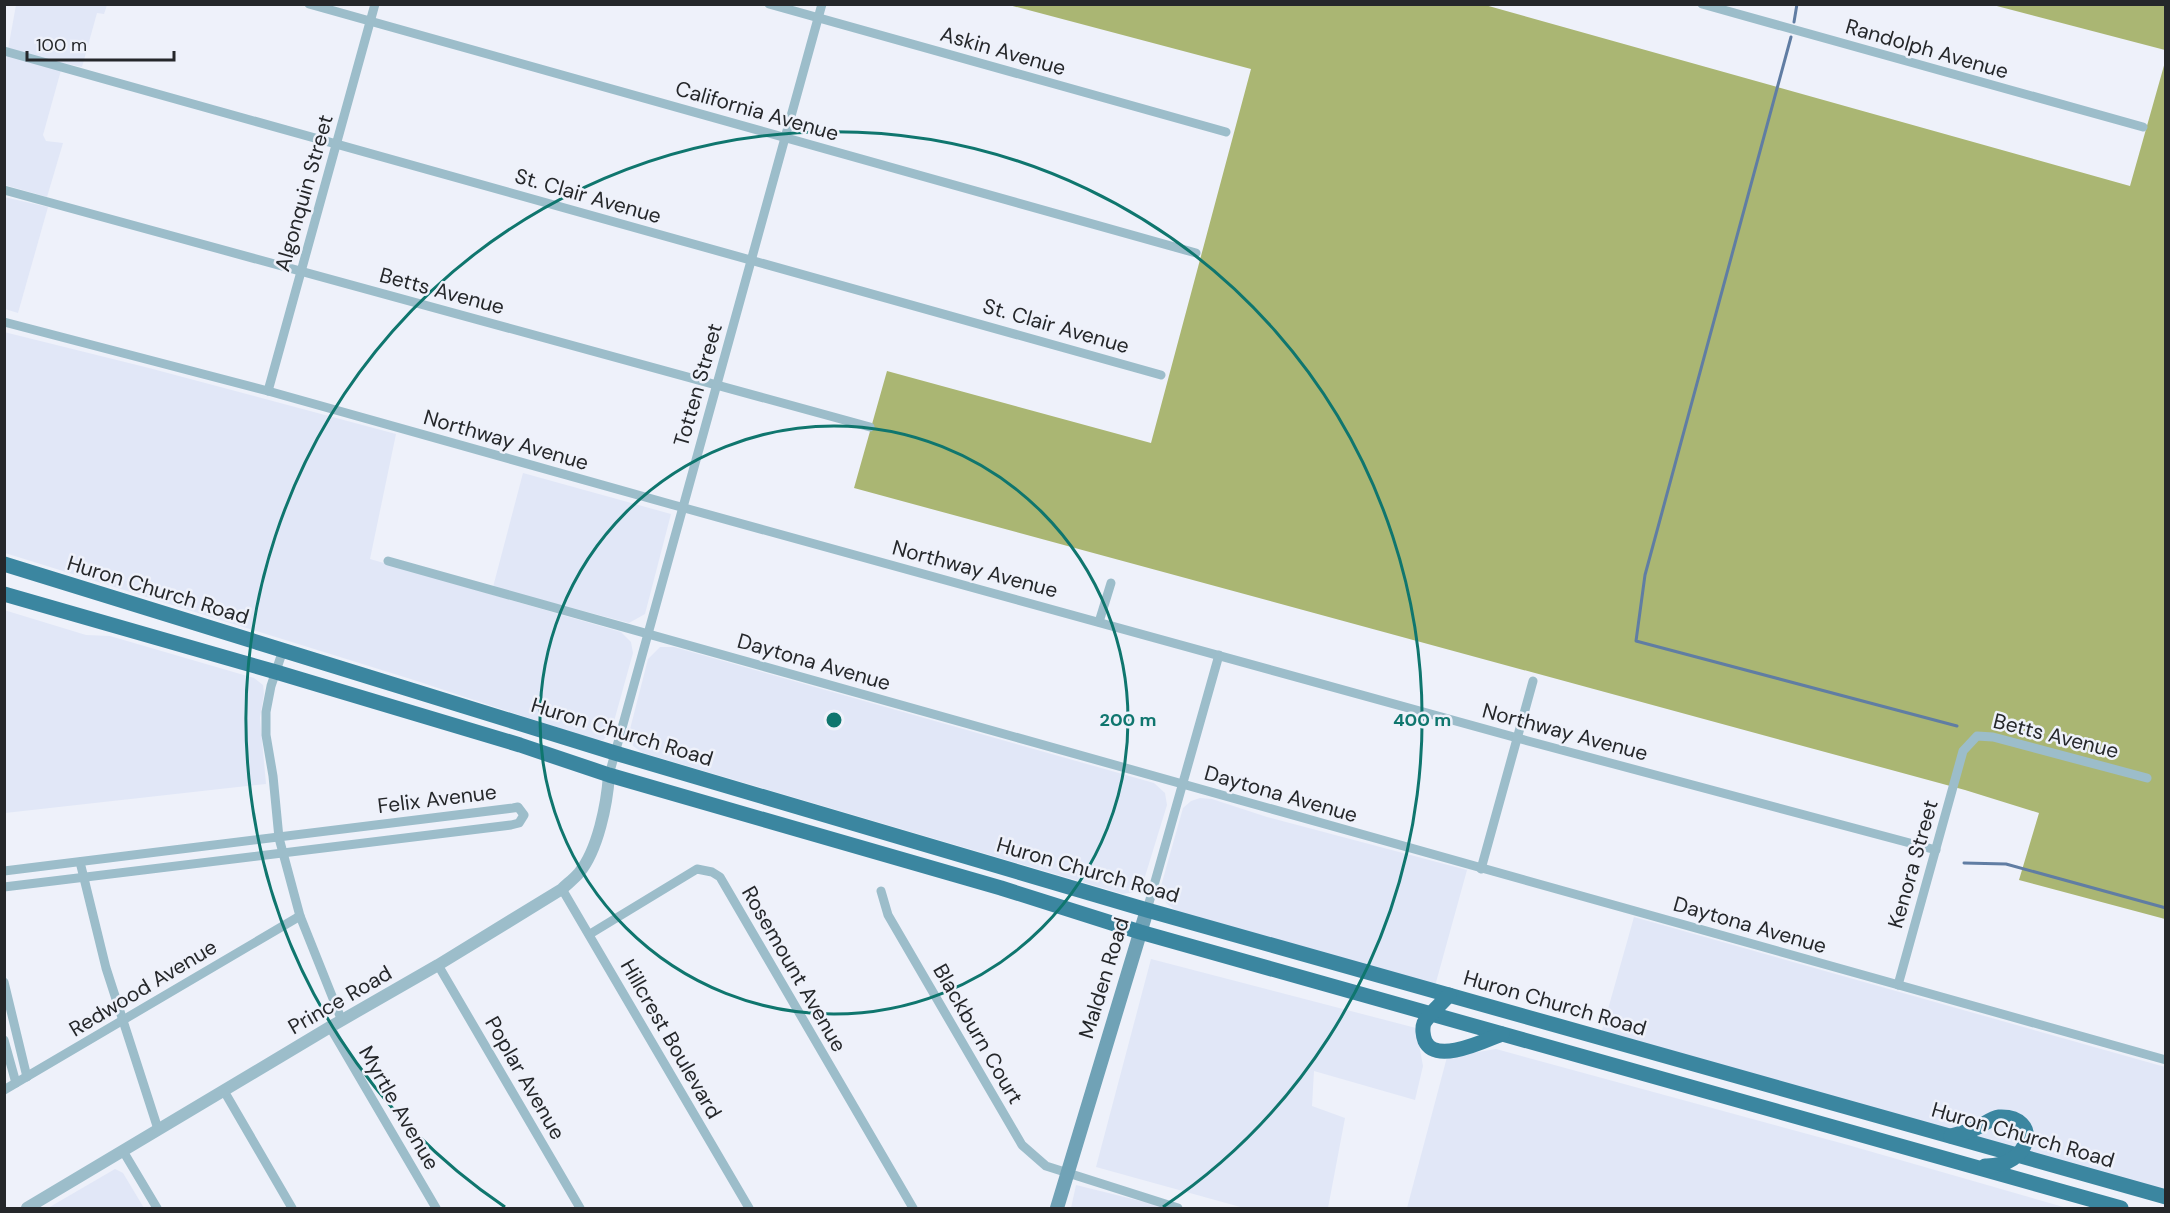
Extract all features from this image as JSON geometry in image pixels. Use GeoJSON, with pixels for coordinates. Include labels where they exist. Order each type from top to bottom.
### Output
{"type":"FeatureCollection","features":[{"type":"Feature","properties":{"kind":"highway","name":"Huron Church Road"},"geometry":{"type":"LineString","coordinates":[[4,564],[615,753],[1147,910],[2166,1197]]}},
{"type":"Feature","properties":{"kind":"highway","name":"Huron Church Road"},"geometry":{"type":"LineString","coordinates":[[4,594],[276,672],[520,745],[609,775],[1001,888],[1140,932],[2121,1209]]}},
{"type":"Feature","properties":{"kind":"highway"},"geometry":{"type":"LineString","coordinates":[[1449,995],[1424,1023],[1423,1033],[1426,1044],[1434,1050],[1450,1052],[1502,1034]]}},
{"type":"Feature","properties":{"kind":"highway"},"geometry":{"type":"LineString","coordinates":[[1951,1136],[1972,1130],[1997,1117],[2019,1122],[2026,1133],[2026,1144],[2019,1155],[1998,1166],[1970,1166]]}},
{"type":"Feature","properties":{"kind":"main road","name":"Malden Road"},"geometry":{"type":"LineString","coordinates":[[1057,1209],[1147,910]]}},
{"type":"Feature","properties":{"kind":"street","name":"California Avenue"},"geometry":{"type":"LineString","coordinates":[[309,4],[1196,253]]}},
{"type":"Feature","properties":{"kind":"street","name":"Algonquin Street"},"geometry":{"type":"LineString","coordinates":[[268,392],[375,4]]}},
{"type":"Feature","properties":{"kind":"street","name":"Askin Avenue"},"geometry":{"type":"LineString","coordinates":[[769,4],[1226,132]]}},
{"type":"Feature","properties":{"kind":"street","name":"Totten Street"},"geometry":{"type":"LineString","coordinates":[[609,775],[822,4]]}},
{"type":"Feature","properties":{"kind":"street","name":"Randolph Avenue"},"geometry":{"type":"LineString","coordinates":[[1702,4],[2143,127]]}},
{"type":"Feature","properties":{"kind":"street","name":"St. Clair Avenue"},"geometry":{"type":"LineString","coordinates":[[4,51],[1161,375]]}},
{"type":"Feature","properties":{"kind":"street","name":"Betts Avenue"},"geometry":{"type":"LineString","coordinates":[[4,190],[870,427]]}},
{"type":"Feature","properties":{"kind":"street","name":"Northway Avenue"},"geometry":{"type":"LineString","coordinates":[[4,322],[268,392],[1517,738],[1936,850]]}},
{"type":"Feature","properties":{"kind":"street","name":"Daytona Avenue"},"geometry":{"type":"LineString","coordinates":[[388,561],[2166,1060]]}},
{"type":"Feature","properties":{"kind":"street"},"geometry":{"type":"LineString","coordinates":[[1099,622],[1111,583]]}},
{"type":"Feature","properties":{"kind":"street","name":"Myrtle Avenue"},"geometry":{"type":"LineString","coordinates":[[283,650],[271,686],[266,712],[266,735],[282,851],[300,916],[336,1024],[436,1209]]}},
{"type":"Feature","properties":{"kind":"street","name":"Malden Road"},"geometry":{"type":"LineString","coordinates":[[1147,910],[1219,656]]}},
{"type":"Feature","properties":{"kind":"street"},"geometry":{"type":"LineString","coordinates":[[1481,868],[1533,681]]}},
{"type":"Feature","properties":{"kind":"street","name":"Betts Avenue"},"geometry":{"type":"LineString","coordinates":[[1963,752],[1977,736],[1994,737],[2147,778]]}},
{"type":"Feature","properties":{"kind":"street","name":"Kenora Street"},"geometry":{"type":"LineString","coordinates":[[1898,985],[1963,752]]}},
{"type":"Feature","properties":{"kind":"street","name":"Prince Road"},"geometry":{"type":"LineString","coordinates":[[27,1209],[562,889],[578,874],[593,847],[605,802],[609,775]]}},
{"type":"Feature","properties":{"kind":"street","name":"Felix Avenue"},"geometry":{"type":"LineString","coordinates":[[4,871],[518,807],[524,815],[519,823],[511,825],[282,851],[4,887]]}},
{"type":"Feature","properties":{"kind":"street"},"geometry":{"type":"LineString","coordinates":[[80,862],[106,968],[158,1129]]}},
{"type":"Feature","properties":{"kind":"street","name":"Rosemount Avenue"},"geometry":{"type":"LineString","coordinates":[[590,934],[697,868],[712,872],[720,878],[913,1209]]}},
{"type":"Feature","properties":{"kind":"street","name":"Hillcrest Boulevard"},"geometry":{"type":"LineString","coordinates":[[562,889],[749,1209]]}},
{"type":"Feature","properties":{"kind":"street","name":"Blackburn Court"},"geometry":{"type":"LineString","coordinates":[[881,891],[888,915],[1022,1144],[1046,1166],[1178,1209]]}},
{"type":"Feature","properties":{"kind":"street","name":"Redwood Avenue"},"geometry":{"type":"LineString","coordinates":[[4,1090],[300,916]]}},
{"type":"Feature","properties":{"kind":"street","name":"Poplar Avenue"},"geometry":{"type":"LineString","coordinates":[[438,965],[580,1209]]}},
{"type":"Feature","properties":{"kind":"street"},"geometry":{"type":"LineString","coordinates":[[5,987],[27,1077]]}},
{"type":"Feature","properties":{"kind":"street"},"geometry":{"type":"LineString","coordinates":[[4,1040],[16,1083]]}},
{"type":"Feature","properties":{"kind":"street"},"geometry":{"type":"LineString","coordinates":[[224,1091],[292,1209]]}},
{"type":"Feature","properties":{"kind":"street"},"geometry":{"type":"LineString","coordinates":[[123,1151],[157,1209]]}},
{"type":"Feature","properties":{"kind":"shaded area"},"geometry":{"type":"Polygon","coordinates":[[[16,5],[107,5],[104,14],[97,13],[82,67],[63,63],[43,135],[46,141],[63,143],[47,197],[5,185],[5,66],[16,5]]]}},
{"type":"Feature","properties":{"kind":"shaded area"},"geometry":{"type":"Polygon","coordinates":[[[4,197],[48,207],[18,313],[5,309],[4,197]]]}},
{"type":"Feature","properties":{"kind":"shaded area"},"geometry":{"type":"Polygon","coordinates":[[[4,332],[396,434],[370,559],[621,632],[631,642],[633,653],[611,732],[603,740],[594,740],[417,681],[5,553],[4,332]]]}},
{"type":"Feature","properties":{"kind":"shaded area"},"geometry":{"type":"Polygon","coordinates":[[[523,473],[671,514],[645,614],[629,623],[493,587],[523,473]]]}},
{"type":"Feature","properties":{"kind":"shaded area"},"geometry":{"type":"Polygon","coordinates":[[[4,610],[86,635],[110,636],[254,678],[263,685],[264,694],[260,718],[266,784],[5,813],[4,610]]]}},
{"type":"Feature","properties":{"kind":"shaded area"},"geometry":{"type":"Polygon","coordinates":[[[660,647],[674,647],[1154,783],[1165,793],[1167,805],[1143,883],[1135,892],[1123,894],[643,753],[633,746],[629,733],[648,659],[660,647]]]}},
{"type":"Feature","properties":{"kind":"shaded area"},"geometry":{"type":"Polygon","coordinates":[[[1200,798],[1212,799],[1267,817],[1467,870],[1435,986],[1179,913],[1166,903],[1161,886],[1183,808],[1191,801],[1200,798]]]}},
{"type":"Feature","properties":{"kind":"shaded area"},"geometry":{"type":"Polygon","coordinates":[[[1634,917],[2165,1067],[2165,1190],[1601,1034],[1634,917]]]}},
{"type":"Feature","properties":{"kind":"shaded area"},"geometry":{"type":"Polygon","coordinates":[[[1151,959],[1416,1028],[1423,1066],[1415,1100],[1314,1071],[1312,1106],[1345,1118],[1328,1208],[1244,1208],[1096,1167],[1151,959]]]}},
{"type":"Feature","properties":{"kind":"shaded area"},"geometry":{"type":"Polygon","coordinates":[[[1496,1049],[1848,1145],[2067,1208],[1407,1208],[1447,1057],[1496,1049]]]}},
{"type":"Feature","properties":{"kind":"shaded area"},"geometry":{"type":"Polygon","coordinates":[[[115,1169],[123,1173],[144,1208],[48,1208],[115,1169]]]}},
{"type":"Feature","properties":{"kind":"shaded area"},"geometry":{"type":"Polygon","coordinates":[[[1076,1185],[1169,1208],[1071,1208],[1076,1185]]]}},
{"type":"Feature","properties":{"kind":"green space"},"geometry":{"type":"Polygon","coordinates":[[[1009,5],[1485,5],[2130,186],[2165,62],[2165,919],[2019,880],[2039,813],[1965,790],[854,488],[887,371],[1151,443],[1251,69],[1009,5]]]}},
{"type":"Feature","properties":{"kind":"green space"},"geometry":{"type":"Polygon","coordinates":[[[1993,5],[2165,5],[2165,50],[1993,5]]]}},
{"type":"Feature","properties":{"kind":"waterway"},"geometry":{"type":"LineString","coordinates":[[1794,22],[1797,4]]}},
{"type":"Feature","properties":{"kind":"waterway"},"geometry":{"type":"LineString","coordinates":[[1791,37],[1645,575],[1636,641],[1957,726]]}},
{"type":"Feature","properties":{"kind":"waterway"},"geometry":{"type":"LineString","coordinates":[[1964,863],[2006,864],[2166,908]]}}]}
